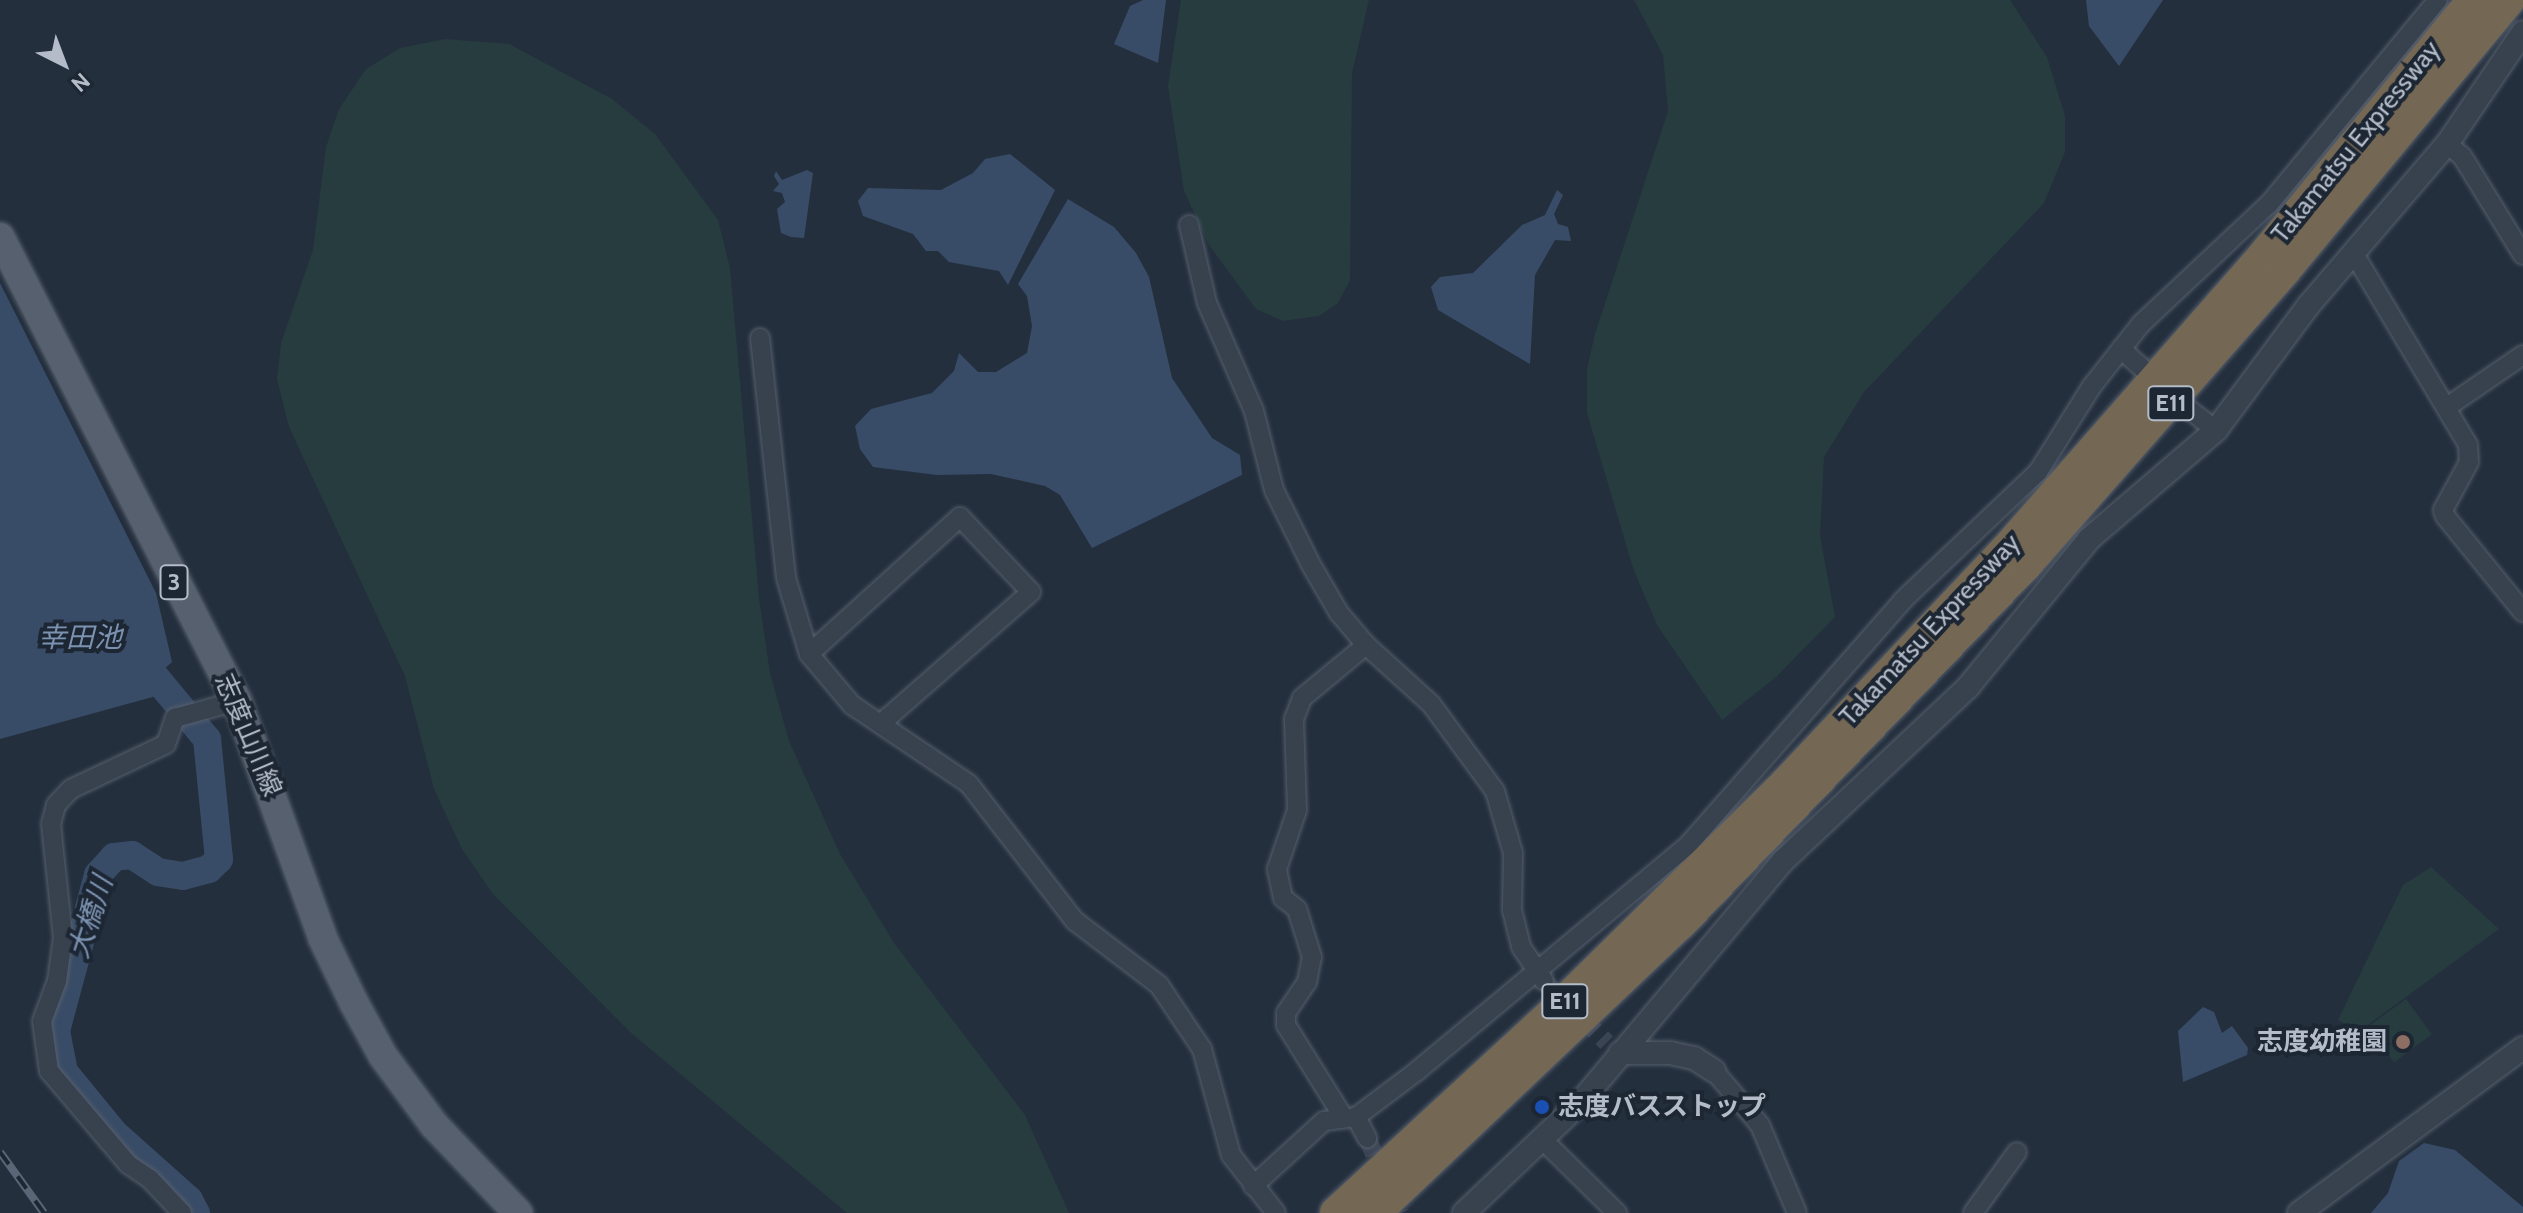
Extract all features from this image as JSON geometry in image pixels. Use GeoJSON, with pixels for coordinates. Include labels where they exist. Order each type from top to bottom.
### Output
{"type":"FeatureCollection","features":[{"type":"Feature","properties":{"kind":"highway","name":"Takamatsu Expressway"},"geometry":{"type":"LineString","coordinates":[[1336,1213],[1554,1012],[1725,843],[2005,551],[2244,278],[2473,0]]}},
{"type":"Feature","properties":{"kind":"highway","name":"Takamatsu Expressway"},"geometry":{"type":"LineString","coordinates":[[1375,1213],[1680,924],[2025,566],[2284,271],[2509,0]]}},
{"type":"Feature","properties":{"kind":"main road","name":"志度山川線"},"geometry":{"type":"LineString","coordinates":[[0,237],[237,701],[323,939],[354,1003],[383,1056],[434,1125],[518,1213]]}},
{"type":"Feature","properties":{"kind":"street"},"geometry":{"type":"LineString","coordinates":[[1253,1186],[1324,1121],[1349,1116],[1539,975],[1657,876],[1729,803],[1903,600],[2038,472],[2121,349],[2269,204],[2438,0]]}},
{"type":"Feature","properties":{"kind":"street"},"geometry":{"type":"LineString","coordinates":[[1464,1213],[1544,1141],[1614,1048],[1783,861],[1968,687],[2089,539],[2216,430],[2353,252],[2447,144],[2523,32]]}},
{"type":"Feature","properties":{"kind":"street"},"geometry":{"type":"LineString","coordinates":[[2447,144],[2462,156],[2523,255]]}},
{"type":"Feature","properties":{"kind":"street"},"geometry":{"type":"LineString","coordinates":[[1189,225],[1207,303],[1254,411],[1274,490],[1339,613],[1366,645],[1431,704],[1495,791],[1513,853],[1512,910],[1521,947],[1539,975]]}},
{"type":"Feature","properties":{"kind":"street"},"geometry":{"type":"LineString","coordinates":[[2353,252],[2468,445],[2469,462],[2443,510],[2445,516],[2523,612]]}},
{"type":"Feature","properties":{"kind":"street"},"geometry":{"type":"LineString","coordinates":[[760,338],[786,578],[809,654],[852,705],[969,784],[1075,921],[1159,985],[1183,1014],[1213,1079],[1231,1155],[1276,1213]]}},
{"type":"Feature","properties":{"kind":"street"},"geometry":{"type":"LineString","coordinates":[[2121,349],[2143,369]]}},
{"type":"Feature","properties":{"kind":"street"},"geometry":{"type":"LineString","coordinates":[[2447,407],[2523,355]]}},
{"type":"Feature","properties":{"kind":"street"},"geometry":{"type":"LineString","coordinates":[[2190,410],[2216,430]]}},
{"type":"Feature","properties":{"kind":"street"},"geometry":{"type":"LineString","coordinates":[[809,654],[960,517],[1031,592],[888,717],[884,726]]}},
{"type":"Feature","properties":{"kind":"street"},"geometry":{"type":"LineString","coordinates":[[1366,645],[1302,698],[1294,719],[1297,810],[1277,869],[1283,898],[1297,909],[1312,957],[1307,982],[1286,1013],[1286,1025],[1367,1138]]}},
{"type":"Feature","properties":{"kind":"street"},"geometry":{"type":"LineString","coordinates":[[182,1213],[161,1188],[128,1164],[49,1071],[42,1021],[57,981],[63,938],[51,824],[56,805],[71,789],[166,744],[175,718],[237,701]]}},
{"type":"Feature","properties":{"kind":"street"},"geometry":{"type":"LineString","coordinates":[[1614,1048],[1694,1058],[1714,1071],[1760,1125],[1797,1213]]}},
{"type":"Feature","properties":{"kind":"street"},"geometry":{"type":"LineString","coordinates":[[2299,1213],[2523,1048]]}},
{"type":"Feature","properties":{"kind":"street"},"geometry":{"type":"LineString","coordinates":[[1544,1141],[1617,1213]]}},
{"type":"Feature","properties":{"kind":"street"},"geometry":{"type":"LineString","coordinates":[[1973,1213],[2017,1152]]}},
{"type":"Feature","properties":{"kind":"green space"},"geometry":{"type":"Polygon","coordinates":[[[1181,0],[1369,0],[1352,73],[1350,280],[1338,303],[1319,316],[1283,321],[1256,309],[1209,245],[1184,191],[1168,86],[1181,0]]]}},
{"type":"Feature","properties":{"kind":"green space"},"geometry":{"type":"Polygon","coordinates":[[[1634,0],[2010,0],[2047,57],[2065,116],[2065,152],[2044,203],[1864,392],[1824,457],[1820,536],[1835,617],[1776,677],[1722,720],[1657,625],[1633,568],[1587,413],[1587,369],[1595,334],[1668,111],[1663,55],[1634,0]]]}},
{"type":"Feature","properties":{"kind":"green space"},"geometry":{"type":"Polygon","coordinates":[[[445,39],[509,44],[612,99],[655,134],[718,220],[730,268],[759,598],[770,673],[789,741],[840,854],[894,943],[1025,1115],[1069,1213],[847,1213],[630,1032],[493,894],[462,849],[434,789],[405,676],[289,427],[277,379],[281,343],[313,250],[326,147],[339,109],[366,69],[400,48],[445,39]]]}},
{"type":"Feature","properties":{"kind":"green space"},"geometry":{"type":"Polygon","coordinates":[[[2431,867],[2499,929],[2358,1032],[2338,1020],[2403,885],[2431,867]]]}},
{"type":"Feature","properties":{"kind":"green space"},"geometry":{"type":"Polygon","coordinates":[[[2406,999],[2432,1035],[2394,1062],[2368,1027],[2406,999]]]}},
{"type":"Feature","properties":{"kind":"water"},"geometry":{"type":"Polygon","coordinates":[[[1143,0],[1166,0],[1158,63],[1114,44],[1130,6],[1143,0]]]}},
{"type":"Feature","properties":{"kind":"water"},"geometry":{"type":"Polygon","coordinates":[[[2086,0],[2163,0],[2119,66],[2089,26],[2086,0]]]}},
{"type":"Feature","properties":{"kind":"water"},"geometry":{"type":"Polygon","coordinates":[[[1010,154],[1055,190],[1008,285],[999,271],[949,262],[938,251],[926,251],[913,234],[863,216],[858,201],[868,188],[941,190],[973,173],[985,159],[1010,154]]]}},
{"type":"Feature","properties":{"kind":"water"},"geometry":{"type":"Polygon","coordinates":[[[807,170],[813,173],[804,238],[791,237],[781,233],[777,209],[785,202],[782,193],[773,191],[779,184],[774,176],[776,171],[782,180],[807,170]]]}},
{"type":"Feature","properties":{"kind":"water"},"geometry":{"type":"Polygon","coordinates":[[[1557,190],[1563,195],[1554,214],[1558,224],[1568,227],[1571,241],[1555,240],[1535,275],[1530,364],[1438,310],[1431,287],[1440,277],[1473,273],[1522,225],[1545,215],[1557,190]]]}},
{"type":"Feature","properties":{"kind":"water"},"geometry":{"type":"Polygon","coordinates":[[[1068,199],[1114,227],[1136,253],[1149,277],[1172,378],[1212,438],[1240,455],[1242,475],[1092,548],[1060,495],[1045,486],[991,474],[937,475],[873,467],[860,449],[855,426],[871,409],[932,393],[954,371],[959,353],[978,372],[996,372],[1027,353],[1032,326],[1027,296],[1018,284],[1068,199]]]}},
{"type":"Feature","properties":{"kind":"water","name":"幸田池"},"geometry":{"type":"Polygon","coordinates":[[[0,283],[156,593],[172,662],[163,670],[167,693],[0,739],[0,283]]]}},
{"type":"Feature","properties":{"kind":"water"},"geometry":{"type":"Polygon","coordinates":[[[2203,1007],[2214,1012],[2222,1033],[2232,1026],[2248,1048],[2247,1055],[2183,1082],[2178,1031],[2203,1007]]]}},
{"type":"Feature","properties":{"kind":"water"},"geometry":{"type":"Polygon","coordinates":[[[2424,1143],[2455,1150],[2523,1207],[2523,1213],[2371,1213],[2388,1193],[2399,1161],[2424,1143]]]}},
{"type":"Feature","properties":{"kind":"waterway","name":"大橋川"},"geometry":{"type":"LineString","coordinates":[[142,661],[207,739],[219,859],[209,869],[183,876],[158,872],[132,855],[114,857],[98,875],[56,1031],[64,1072],[115,1134],[189,1200],[196,1213]]}},
{"type":"Feature","properties":{"kind":"tunnel"},"geometry":{"type":"LineString","coordinates":[[1544,981],[1607,1043]]}},
{"type":"Feature","properties":{"kind":"tunnel"},"geometry":{"type":"LineString","coordinates":[[1367,1138],[1400,1213]]}},
{"type":"Feature","properties":{"kind":"railway"},"geometry":{"type":"LineString","coordinates":[[0,1152],[44,1213]]}},
{"type":"Feature","properties":{"kind":"place","name":"志度幼稚園"},"geometry":{"type":"Point","coordinates":[2403,1042]}},
{"type":"Feature","properties":{"kind":"place","name":"志度バスストップ"},"geometry":{"type":"Point","coordinates":[1542,1107]}}]}
